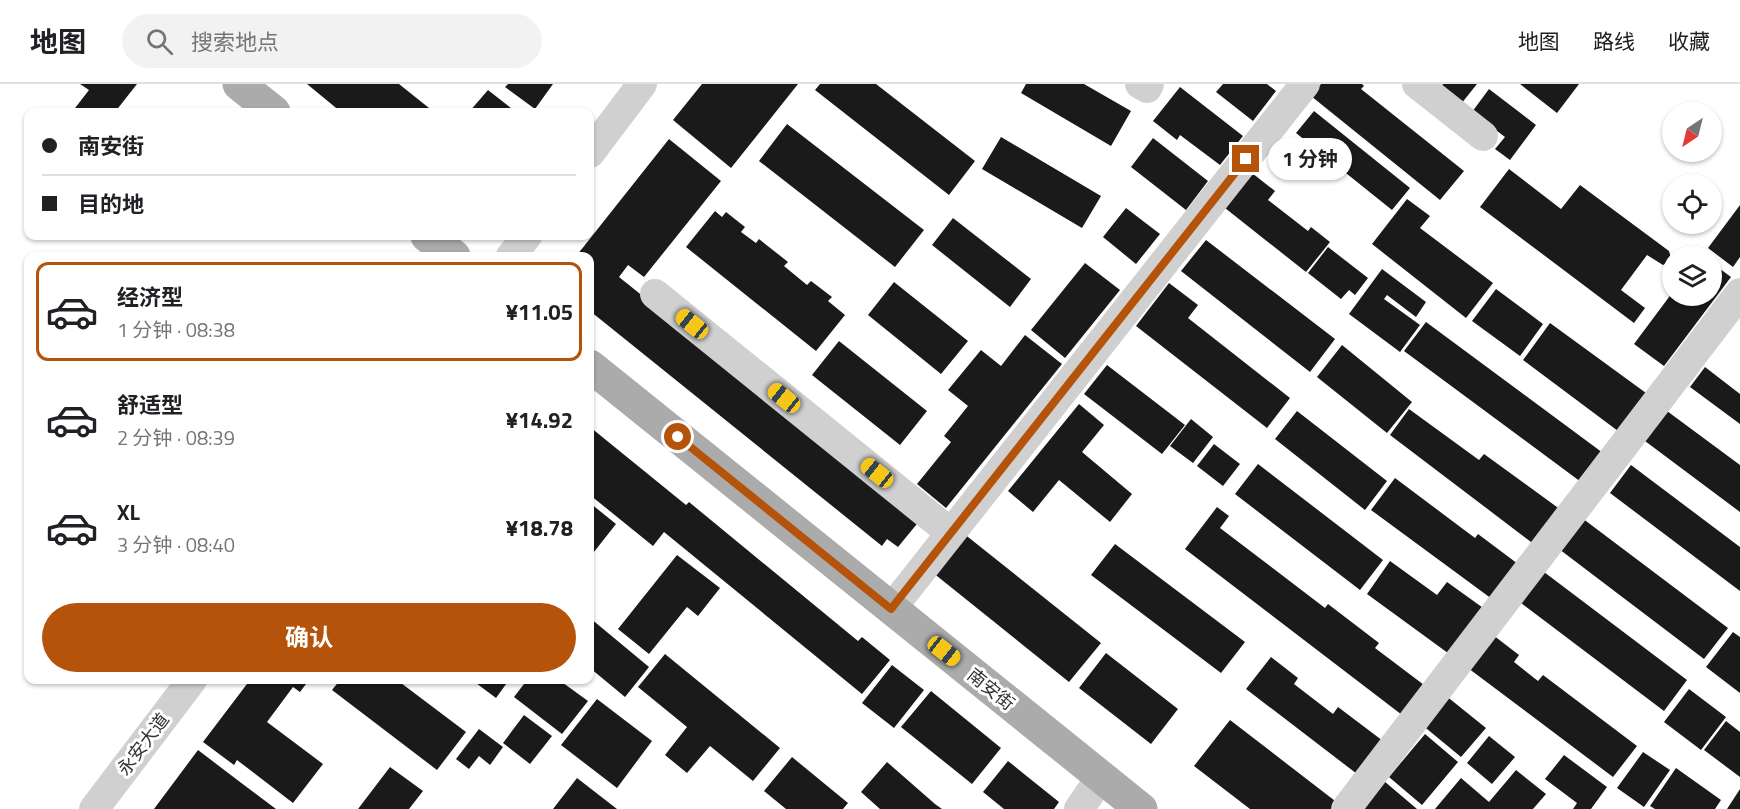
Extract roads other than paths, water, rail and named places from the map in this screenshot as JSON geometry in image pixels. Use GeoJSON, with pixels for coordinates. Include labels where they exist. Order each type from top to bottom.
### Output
{"type":"FeatureCollection","features":[{"type":"Feature","properties":{"kind":"main road"},"geometry":{"type":"LineString","coordinates":[[239,84],[269,108]]}},
{"type":"Feature","properties":{"kind":"main road"},"geometry":{"type":"LineString","coordinates":[[432,240],[448,252]]}},
{"type":"Feature","properties":{"kind":"main road","name":"南安街"},"geometry":{"type":"LineString","coordinates":[[594,369],[1141,809]]}},
{"type":"Feature","properties":{"kind":"street"},"geometry":{"type":"LineString","coordinates":[[594,148],[642,84]]}},
{"type":"Feature","properties":{"kind":"street"},"geometry":{"type":"LineString","coordinates":[[1140,84],[1147,88],[1149,84]]}},
{"type":"Feature","properties":{"kind":"street"},"geometry":{"type":"LineString","coordinates":[[891,609],[1305,84]]}},
{"type":"Feature","properties":{"kind":"street"},"geometry":{"type":"LineString","coordinates":[[1417,84],[1483,136]]}},
{"type":"Feature","properties":{"kind":"street"},"geometry":{"type":"LineString","coordinates":[[1346,809],[1731,323],[1740,293]]}},
{"type":"Feature","properties":{"kind":"street"},"geometry":{"type":"LineString","coordinates":[[655,294],[951,533]]}},
{"type":"Feature","properties":{"kind":"street","name":"永安大道"},"geometry":{"type":"LineString","coordinates":[[94,809],[189,684]]}},
{"type":"Feature","properties":{"kind":"street"},"geometry":{"type":"LineString","coordinates":[[1079,809],[1101,777]]}}]}
